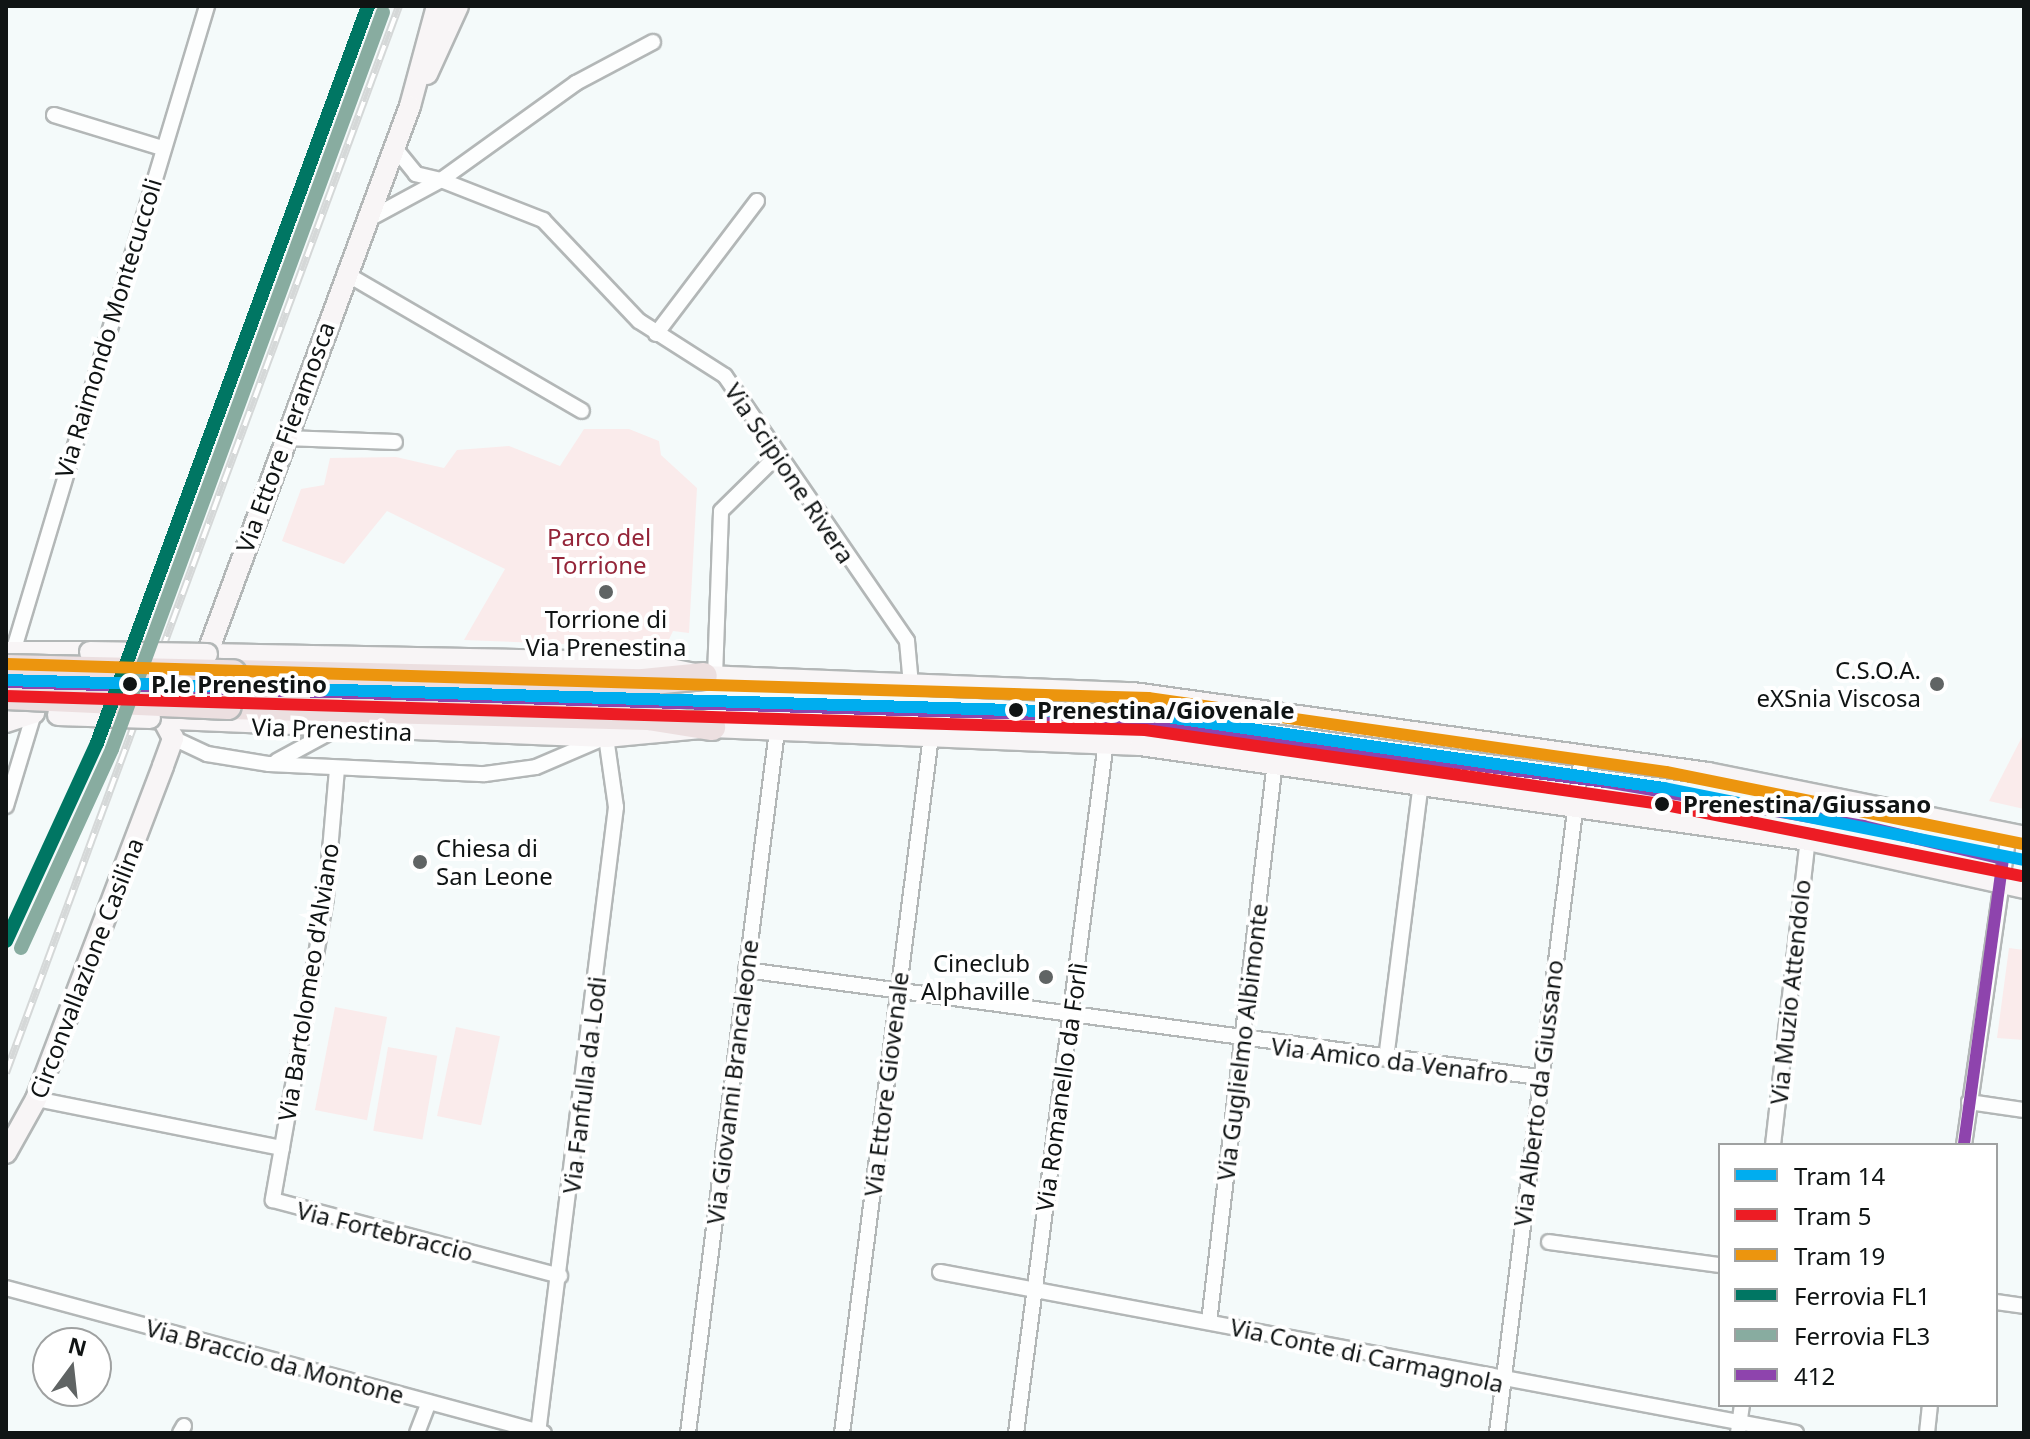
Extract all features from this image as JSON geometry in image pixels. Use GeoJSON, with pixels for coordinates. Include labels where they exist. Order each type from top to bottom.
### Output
{"type":"FeatureCollection","features":[{"type":"Feature","properties":{"kind":"highway"},"geometry":{"type":"LineString","coordinates":[[9,660],[643,682],[710,676]]}},
{"type":"Feature","properties":{"kind":"highway"},"geometry":{"type":"LineString","coordinates":[[6,696],[640,717],[712,727]]}},
{"type":"Feature","properties":{"kind":"main road","name":"Via Ettore Fieramosca"},"geometry":{"type":"LineString","coordinates":[[410,106],[437,6]]}},
{"type":"Feature","properties":{"kind":"main road","name":"Via Ettore Fieramosca"},"geometry":{"type":"LineString","coordinates":[[207,654],[345,273],[410,106],[458,6]]}},
{"type":"Feature","properties":{"kind":"main road"},"geometry":{"type":"LineString","coordinates":[[6,722],[34,713],[14,692],[9,660],[35,652],[636,662],[710,676],[1169,697],[1582,754],[1814,790],[2016,835]]}},
{"type":"Feature","properties":{"kind":"main road","name":"Via Prenestina"},"geometry":{"type":"LineString","coordinates":[[6,712],[334,730],[606,737],[712,727],[1106,742],[1421,782],[1808,840],[2024,888]]}},
{"type":"Feature","properties":{"kind":"main road"},"geometry":{"type":"LineString","coordinates":[[156,719],[173,738]]}},
{"type":"Feature","properties":{"kind":"main road","name":"Circonvallazione Casilina"},"geometry":{"type":"LineString","coordinates":[[6,1153],[36,1099],[173,738]]}},
{"type":"Feature","properties":{"kind":"street","name":"Via Raimondo Montecuccoli"},"geometry":{"type":"LineString","coordinates":[[9,660],[207,6]]}},
{"type":"Feature","properties":{"kind":"street"},"geometry":{"type":"LineString","coordinates":[[366,221],[441,180],[576,83],[653,42]]}},
{"type":"Feature","properties":{"kind":"street"},"geometry":{"type":"LineString","coordinates":[[54,115],[162,148]]}},
{"type":"Feature","properties":{"kind":"street"},"geometry":{"type":"LineString","coordinates":[[394,147],[416,174],[441,180]]}},
{"type":"Feature","properties":{"kind":"street","name":"Via Scipione Rivera"},"geometry":{"type":"LineString","coordinates":[[441,180],[553,227],[656,334],[725,376],[776,457],[910,647],[911,685]]}},
{"type":"Feature","properties":{"kind":"street"},"geometry":{"type":"LineString","coordinates":[[656,334],[757,201]]}},
{"type":"Feature","properties":{"kind":"street"},"geometry":{"type":"LineString","coordinates":[[345,273],[582,411]]}},
{"type":"Feature","properties":{"kind":"street"},"geometry":{"type":"LineString","coordinates":[[285,438],[395,442]]}},
{"type":"Feature","properties":{"kind":"street"},"geometry":{"type":"LineString","coordinates":[[710,676],[721,511],[776,457]]}},
{"type":"Feature","properties":{"kind":"street"},"geometry":{"type":"LineString","coordinates":[[6,806],[34,713]]}},
{"type":"Feature","properties":{"kind":"street"},"geometry":{"type":"LineString","coordinates":[[269,764],[334,730]]}},
{"type":"Feature","properties":{"kind":"street","name":"Via Giovanni Brancaleone"},"geometry":{"type":"LineString","coordinates":[[688,1433],[777,730]]}},
{"type":"Feature","properties":{"kind":"street","name":"Via Ettore Giovenale"},"geometry":{"type":"LineString","coordinates":[[842,1433],[931,736]]}},
{"type":"Feature","properties":{"kind":"street","name":"Via Prenestina"},"geometry":{"type":"LineString","coordinates":[[173,738],[207,754],[269,764],[337,769],[506,773],[606,737]]}},
{"type":"Feature","properties":{"kind":"street","name":"Via Fanfulla da Lodi"},"geometry":{"type":"LineString","coordinates":[[540,1432],[616,807],[606,737]]}},
{"type":"Feature","properties":{"kind":"street","name":"Via Romanello da Forlì"},"geometry":{"type":"LineString","coordinates":[[1016,1433],[1106,742]]}},
{"type":"Feature","properties":{"kind":"street","name":"Via Alberto da Giussano"},"geometry":{"type":"LineString","coordinates":[[1497,1433],[1538,1077],[1582,754]]}},
{"type":"Feature","properties":{"kind":"street","name":"Via Guglielmo Albimonte"},"geometry":{"type":"LineString","coordinates":[[1209,1322],[1275,762]]}},
{"type":"Feature","properties":{"kind":"street","name":"Via Bartolomeo d'Alviano"},"geometry":{"type":"LineString","coordinates":[[282,1148],[326,898],[337,769]]}},
{"type":"Feature","properties":{"kind":"street"},"geometry":{"type":"LineString","coordinates":[[1386,1059],[1421,782]]}},
{"type":"Feature","properties":{"kind":"street"},"geometry":{"type":"LineString","coordinates":[[1964,1143],[1998,882],[2016,835]]}},
{"type":"Feature","properties":{"kind":"street","name":"Via Muzio Attendolo"},"geometry":{"type":"LineString","coordinates":[[1773,1143],[1808,840]]}},
{"type":"Feature","properties":{"kind":"street","name":"Via Amico da Venafro"},"geometry":{"type":"LineString","coordinates":[[746,970],[1072,1013],[1242,1043],[1538,1077]]}},
{"type":"Feature","properties":{"kind":"street"},"geometry":{"type":"LineString","coordinates":[[36,1099],[282,1148]]}},
{"type":"Feature","properties":{"kind":"street"},"geometry":{"type":"LineString","coordinates":[[1969,1102],[2024,1110]]}},
{"type":"Feature","properties":{"kind":"street","name":"Via Fortebraccio"},"geometry":{"type":"LineString","coordinates":[[282,1148],[277,1203],[560,1276]]}},
{"type":"Feature","properties":{"kind":"street"},"geometry":{"type":"LineString","coordinates":[[1549,1242],[1718,1265]]}},
{"type":"Feature","properties":{"kind":"street","name":"Via Conte di Carmagnola"},"geometry":{"type":"LineString","coordinates":[[940,1272],[1209,1322],[1739,1428],[1796,1433]]}},
{"type":"Feature","properties":{"kind":"street","name":"Via Braccio da Montone"},"geometry":{"type":"LineString","coordinates":[[6,1288],[540,1432]]}},
{"type":"Feature","properties":{"kind":"street"},"geometry":{"type":"LineString","coordinates":[[1998,1302],[2024,1306]]}},
{"type":"Feature","properties":{"kind":"street"},"geometry":{"type":"LineString","coordinates":[[417,1433],[429,1402]]}},
{"type":"Feature","properties":{"kind":"street"},"geometry":{"type":"LineString","coordinates":[[1739,1428],[1742,1407]]}},
{"type":"Feature","properties":{"kind":"street"},"geometry":{"type":"LineString","coordinates":[[1927,1433],[1930,1407]]}},
{"type":"Feature","properties":{"kind":"green space","name":"Parco del Torrione"},"geometry":{"type":"Polygon","coordinates":[[[584,429],[629,429],[659,441],[661,455],[697,488],[689,633],[673,631],[665,648],[464,640],[505,569],[387,511],[344,564],[282,541],[301,489],[324,485],[330,458],[396,457],[444,468],[457,450],[509,446],[560,466],[584,429]]]}},
{"type":"Feature","properties":{"kind":"green space"},"geometry":{"type":"Polygon","coordinates":[[[2024,733],[2024,809],[1989,801],[2024,733]]]}},
{"type":"Feature","properties":{"kind":"green space"},"geometry":{"type":"Polygon","coordinates":[[[2009,948],[2024,950],[2024,1040],[1997,1038],[2009,948]]]}},
{"type":"Feature","properties":{"kind":"green space"},"geometry":{"type":"Polygon","coordinates":[[[335,1007],[387,1017],[367,1120],[315,1110],[335,1007]]]}},
{"type":"Feature","properties":{"kind":"green space"},"geometry":{"type":"Polygon","coordinates":[[[456,1027],[500,1036],[481,1125],[437,1116],[456,1027]]]}},
{"type":"Feature","properties":{"kind":"green space"},"geometry":{"type":"Polygon","coordinates":[[[388,1047],[437,1056],[422,1139],[373,1131],[388,1047]]]}},
{"type":"Feature","properties":{"kind":"railway"},"geometry":{"type":"LineString","coordinates":[[6,1073],[399,6]]}},
{"type":"Feature","properties":{"kind":"tram line","name":"19"},"geometry":{"type":"LineString","coordinates":[[6,664],[1148,698],[1666,772],[2024,844]]}},
{"type":"Feature","properties":{"kind":"tram line","name":"14"},"geometry":{"type":"LineString","coordinates":[[6,680],[1146,714],[1664,788],[2024,860]]}},
{"type":"Feature","properties":{"kind":"tram line","name":"5"},"geometry":{"type":"LineString","coordinates":[[6,696],[1145,730],[1661,804],[2021,876]]}},
{"type":"Feature","properties":{"kind":"rail line","name":"FL1"},"geometry":{"type":"LineString","coordinates":[[6,941],[97,743],[368,6]]}},
{"type":"Feature","properties":{"kind":"rail line","name":"FL3"},"geometry":{"type":"LineString","coordinates":[[21,948],[112,749],[383,12]]}},
{"type":"Feature","properties":{"kind":"transit line","name":"412"},"geometry":{"type":"LineString","coordinates":[[6,682],[1094,716],[1606,782],[1863,826],[2003,859],[1964,1143]]}},
{"type":"Feature","properties":{"kind":"place","name":"Torrione di Via Prenestina"},"geometry":{"type":"Point","coordinates":[606,592]}},
{"type":"Feature","properties":{"kind":"place","name":"P.le Prenestino"},"geometry":{"type":"Point","coordinates":[130,684]}},
{"type":"Feature","properties":{"kind":"place","name":"C.S.O.A. eXSnia Viscosa"},"geometry":{"type":"Point","coordinates":[1937,684]}},
{"type":"Feature","properties":{"kind":"place","name":"Prenestina/Giovenale"},"geometry":{"type":"Point","coordinates":[1016,710]}},
{"type":"Feature","properties":{"kind":"place","name":"Prenestina/Giussano"},"geometry":{"type":"Point","coordinates":[1662,804]}},
{"type":"Feature","properties":{"kind":"place","name":"Chiesa di San Leone"},"geometry":{"type":"Point","coordinates":[420,862]}},
{"type":"Feature","properties":{"kind":"place","name":"Cineclub Alphaville"},"geometry":{"type":"Point","coordinates":[1046,977]}}]}
